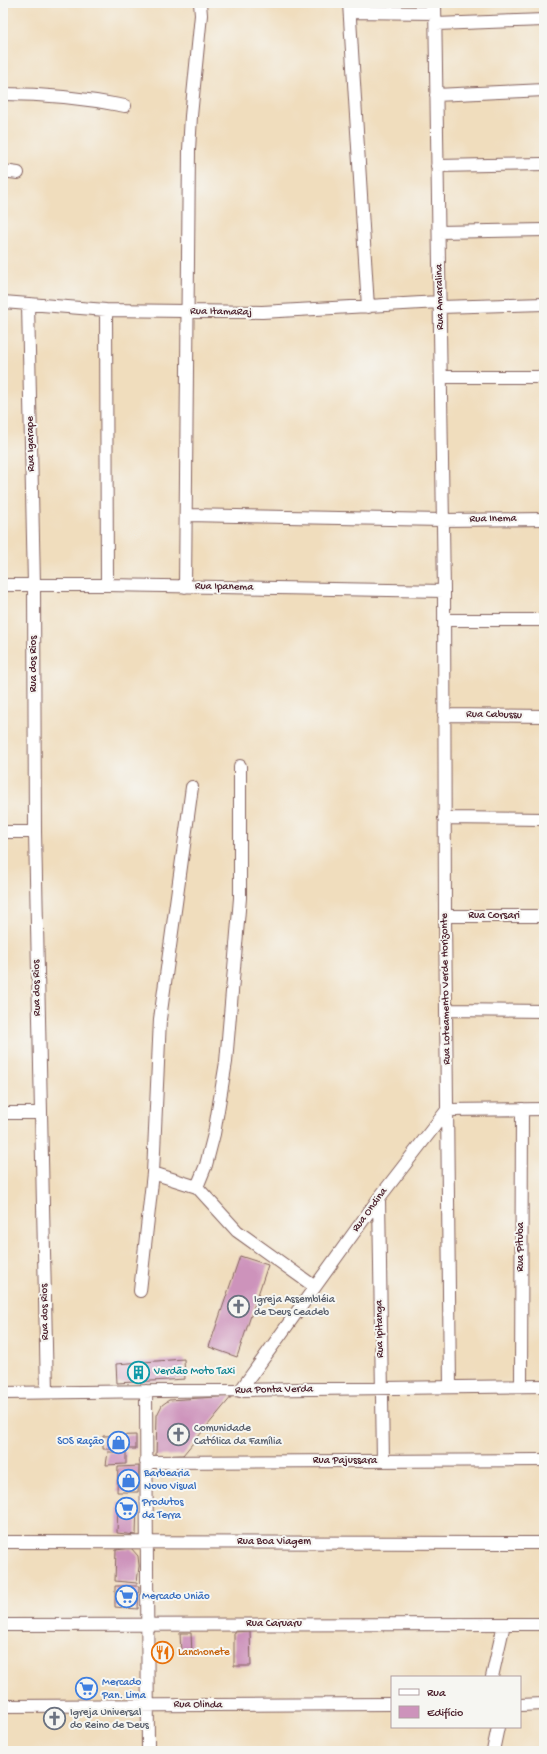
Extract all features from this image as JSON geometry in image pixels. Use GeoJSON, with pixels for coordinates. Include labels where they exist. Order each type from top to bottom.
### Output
{"type":"FeatureCollection","features":[{"type":"Feature","properties":{"kind":"street"},"geometry":{"type":"LineString","coordinates":[[185,587],[189,311],[189,150],[190,116],[201,15],[200,3]]}},
{"type":"Feature","properties":{"kind":"street"},"geometry":{"type":"LineString","coordinates":[[368,307],[350,8],[544,20]]}},
{"type":"Feature","properties":{"kind":"street","name":"Rua Amaralina"},"geometry":{"type":"LineString","coordinates":[[435,13],[439,304],[442,378],[442,520],[444,591]]}},
{"type":"Feature","properties":{"kind":"street"},"geometry":{"type":"LineString","coordinates":[[436,95],[544,90]]}},
{"type":"Feature","properties":{"kind":"street"},"geometry":{"type":"LineString","coordinates":[[3,94],[40,94],[78,98],[125,106]]}},
{"type":"Feature","properties":{"kind":"street"},"geometry":{"type":"LineString","coordinates":[[437,166],[544,164]]}},
{"type":"Feature","properties":{"kind":"street"},"geometry":{"type":"LineString","coordinates":[[3,171],[18,173]]}},
{"type":"Feature","properties":{"kind":"street"},"geometry":{"type":"LineString","coordinates":[[439,232],[544,230]]}},
{"type":"Feature","properties":{"kind":"street","name":"Rua ItamaRaj"},"geometry":{"type":"LineString","coordinates":[[3,302],[106,310],[270,312],[439,304],[544,304]]}},
{"type":"Feature","properties":{"kind":"street","name":"Rua Igarape"},"geometry":{"type":"LineString","coordinates":[[28,304],[34,585]]}},
{"type":"Feature","properties":{"kind":"street"},"geometry":{"type":"LineString","coordinates":[[106,310],[107,585]]}},
{"type":"Feature","properties":{"kind":"street"},"geometry":{"type":"LineString","coordinates":[[442,378],[544,377]]}},
{"type":"Feature","properties":{"kind":"street","name":"Rua Inema"},"geometry":{"type":"LineString","coordinates":[[187,515],[442,520],[544,519]]}},
{"type":"Feature","properties":{"kind":"street","name":"Rua Ipanema"},"geometry":{"type":"LineString","coordinates":[[3,585],[107,585],[444,591]]}},
{"type":"Feature","properties":{"kind":"street","name":"Rua dos Rios"},"geometry":{"type":"LineString","coordinates":[[34,585],[35,832],[47,1392]]}},
{"type":"Feature","properties":{"kind":"street","name":"Rua Loteamento Verde Horizonte"},"geometry":{"type":"LineString","coordinates":[[444,591],[444,818],[450,1386]]}},
{"type":"Feature","properties":{"kind":"street"},"geometry":{"type":"LineString","coordinates":[[444,620],[544,620]]}},
{"type":"Feature","properties":{"kind":"street","name":"Rua Cabussu"},"geometry":{"type":"LineString","coordinates":[[444,715],[544,716]]}},
{"type":"Feature","properties":{"kind":"street"},"geometry":{"type":"LineString","coordinates":[[197,1187],[206,1165],[211,1146],[226,1062],[240,898],[240,766]]}},
{"type":"Feature","properties":{"kind":"street"},"geometry":{"type":"LineString","coordinates":[[140,1291],[153,1173],[160,1019],[192,787]]}},
{"type":"Feature","properties":{"kind":"street"},"geometry":{"type":"LineString","coordinates":[[444,818],[544,819]]}},
{"type":"Feature","properties":{"kind":"street"},"geometry":{"type":"LineString","coordinates":[[3,832],[35,832]]}},
{"type":"Feature","properties":{"kind":"street","name":"Rua Corsari"},"geometry":{"type":"LineString","coordinates":[[445,916],[544,916]]}},
{"type":"Feature","properties":{"kind":"street"},"geometry":{"type":"LineString","coordinates":[[446,1010],[544,1011]]}},
{"type":"Feature","properties":{"kind":"street","name":"Rua Pituba"},"geometry":{"type":"LineString","coordinates":[[521,1386],[522,1109]]}},
{"type":"Feature","properties":{"kind":"street"},"geometry":{"type":"LineString","coordinates":[[447,1110],[544,1109]]}},
{"type":"Feature","properties":{"kind":"street","name":"Rua Ondina"},"geometry":{"type":"LineString","coordinates":[[240,1391],[378,1198],[447,1110]]}},
{"type":"Feature","properties":{"kind":"street"},"geometry":{"type":"LineString","coordinates":[[3,1113],[40,1113]]}},
{"type":"Feature","properties":{"kind":"street"},"geometry":{"type":"LineString","coordinates":[[153,1173],[197,1187],[237,1230],[315,1288]]}},
{"type":"Feature","properties":{"kind":"street","name":"Rua Ipitanga"},"geometry":{"type":"LineString","coordinates":[[378,1198],[383,1461]]}},
{"type":"Feature","properties":{"kind":"street","name":"Rua Ponta Verda"},"geometry":{"type":"LineString","coordinates":[[3,1393],[240,1391],[450,1386],[544,1386]]}},
{"type":"Feature","properties":{"kind":"street"},"geometry":{"type":"LineString","coordinates":[[146,1391],[148,1751]]}},
{"type":"Feature","properties":{"kind":"street","name":"Rua Pajussara"},"geometry":{"type":"LineString","coordinates":[[146,1462],[544,1460]]}},
{"type":"Feature","properties":{"kind":"street","name":"Rua Boa Viagem"},"geometry":{"type":"LineString","coordinates":[[3,1542],[544,1543]]}},
{"type":"Feature","properties":{"kind":"street"},"geometry":{"type":"LineString","coordinates":[[492,1676],[504,1624]]}},
{"type":"Feature","properties":{"kind":"street","name":"Rua Caruaru"},"geometry":{"type":"LineString","coordinates":[[3,1625],[544,1624]]}},
{"type":"Feature","properties":{"kind":"street","name":"Rua Olinda"},"geometry":{"type":"LineString","coordinates":[[3,1706],[281,1706],[391,1704]]}},
{"type":"Feature","properties":{"kind":"street"},"geometry":{"type":"LineString","coordinates":[[521,1705],[544,1704]]}},
{"type":"Feature","properties":{"kind":"street"},"geometry":{"type":"LineString","coordinates":[[494,1751],[498,1728]]}},
{"type":"Feature","properties":{"kind":"building","name":"Igreja Assembléia de Deus Ceadeb"},"geometry":{"type":"Polygon","coordinates":[[[240,1256],[268,1265],[237,1357],[209,1347],[240,1256]]]}},
{"type":"Feature","properties":{"kind":"building"},"geometry":{"type":"Polygon","coordinates":[[[184,1359],[185,1379],[117,1383],[116,1364],[184,1359]]]}},
{"type":"Feature","properties":{"kind":"building","name":"Comunidade Católica da Família"},"geometry":{"type":"Polygon","coordinates":[[[232,1396],[183,1455],[156,1456],[157,1415],[162,1405],[169,1400],[232,1396]]]}},
{"type":"Feature","properties":{"kind":"building","name":"SOS Ração"},"geometry":{"type":"Polygon","coordinates":[[[136,1435],[136,1449],[103,1449],[103,1436],[136,1435]]]}},
{"type":"Feature","properties":{"kind":"building"},"geometry":{"type":"Polygon","coordinates":[[[108,1452],[126,1452],[126,1464],[106,1465],[108,1452]]]}},
{"type":"Feature","properties":{"kind":"building","name":"Barbearia Novo Visual"},"geometry":{"type":"Polygon","coordinates":[[[139,1466],[138,1492],[117,1492],[118,1467],[139,1466]]]}},
{"type":"Feature","properties":{"kind":"building"},"geometry":{"type":"Polygon","coordinates":[[[118,1502],[137,1503],[136,1535],[117,1533],[118,1502]]]}},
{"type":"Feature","properties":{"kind":"building"},"geometry":{"type":"Polygon","coordinates":[[[131,1548],[138,1556],[139,1566],[137,1583],[115,1581],[116,1550],[131,1548]]]}},
{"type":"Feature","properties":{"kind":"building","name":"Mercado União"},"geometry":{"type":"Polygon","coordinates":[[[115,1586],[139,1586],[138,1609],[115,1607],[115,1586]]]}},
{"type":"Feature","properties":{"kind":"building"},"geometry":{"type":"Polygon","coordinates":[[[250,1631],[251,1666],[234,1666],[234,1632],[250,1631]]]}},
{"type":"Feature","properties":{"kind":"building"},"geometry":{"type":"Polygon","coordinates":[[[180,1633],[191,1633],[192,1654],[181,1654],[180,1633]]]}},
{"type":"Feature","properties":{"kind":"place","name":"Igreja Assembléia de Deus Ceadeb"},"geometry":{"type":"Point","coordinates":[239,1306]}},
{"type":"Feature","properties":{"kind":"place","name":"Verdão Moto Taxi"},"geometry":{"type":"Point","coordinates":[138,1372]}},
{"type":"Feature","properties":{"kind":"place","name":"Comunidade Católica da Família"},"geometry":{"type":"Point","coordinates":[178,1435]}},
{"type":"Feature","properties":{"kind":"place","name":"SOS Ração"},"geometry":{"type":"Point","coordinates":[119,1442]}},
{"type":"Feature","properties":{"kind":"place","name":"Barbearia Novo Visual"},"geometry":{"type":"Point","coordinates":[128,1480]}},
{"type":"Feature","properties":{"kind":"place","name":"Produtos da Terra"},"geometry":{"type":"Point","coordinates":[127,1509]}},
{"type":"Feature","properties":{"kind":"place","name":"Mercado União"},"geometry":{"type":"Point","coordinates":[127,1597]}},
{"type":"Feature","properties":{"kind":"place","name":"Lanchonete"},"geometry":{"type":"Point","coordinates":[162,1653]}},
{"type":"Feature","properties":{"kind":"place","name":"Mercado Pan. Lima"},"geometry":{"type":"Point","coordinates":[87,1689]}},
{"type":"Feature","properties":{"kind":"place","name":"Igreja Universal do Reino de Deus"},"geometry":{"type":"Point","coordinates":[55,1719]}}]}
